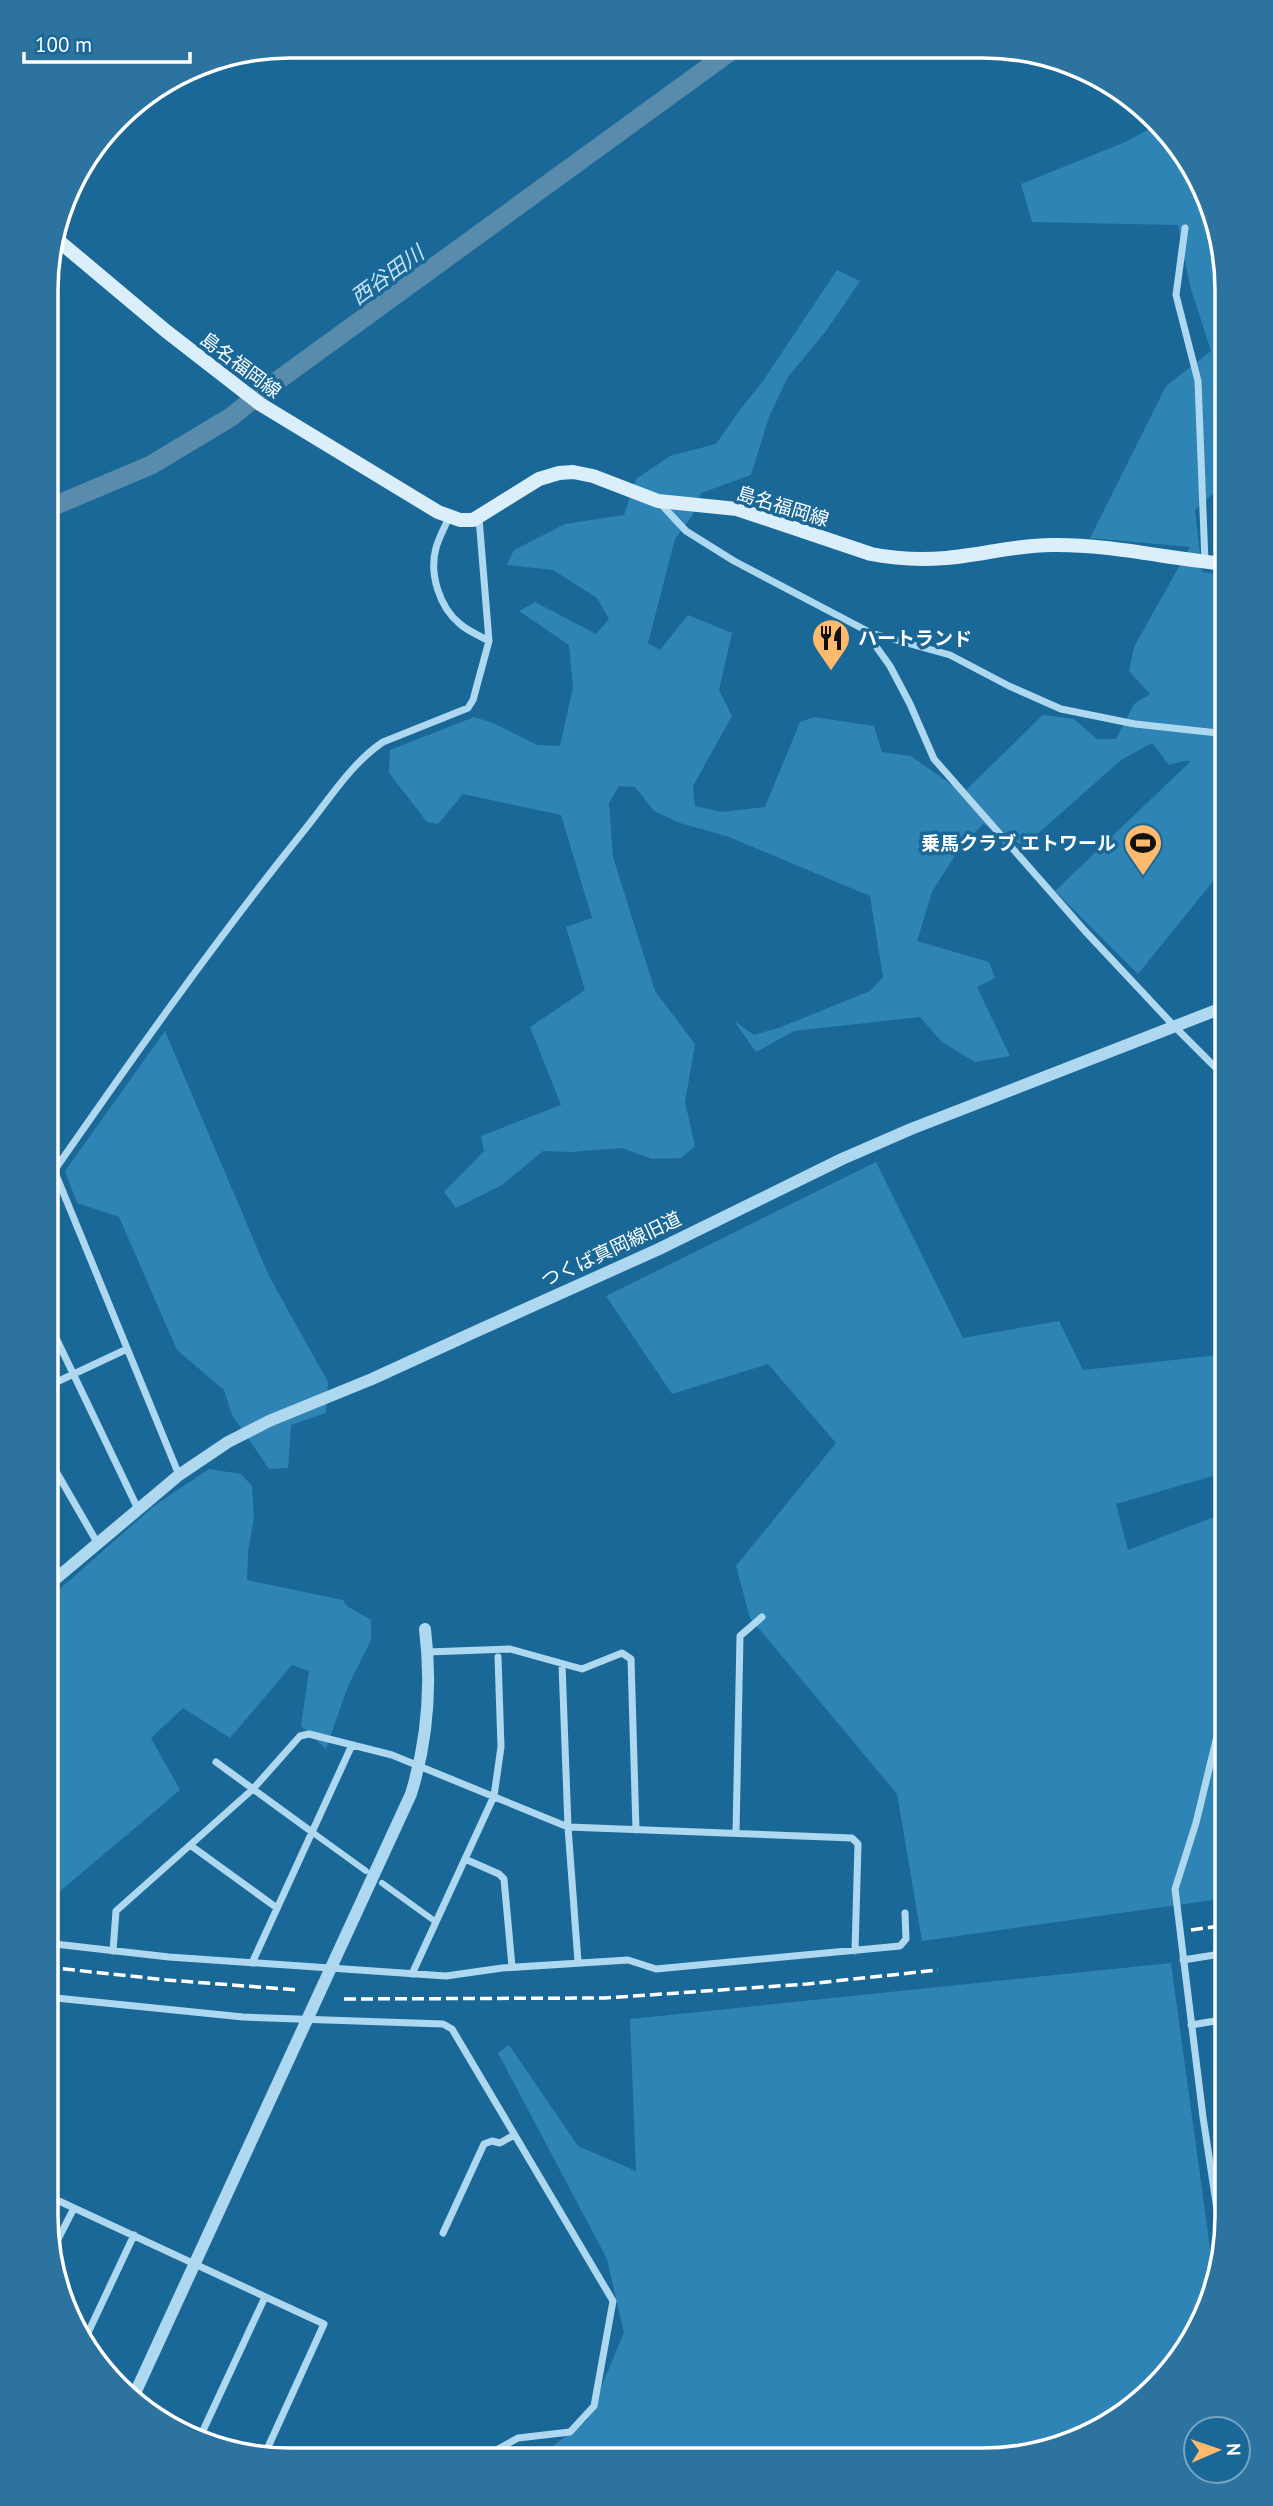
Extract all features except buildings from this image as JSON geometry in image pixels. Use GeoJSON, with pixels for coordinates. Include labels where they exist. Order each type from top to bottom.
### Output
{"type":"FeatureCollection","features":[{"type":"Feature","properties":{"kind":"main road","name":"島名福岡線"},"geometry":{"type":"LineString","coordinates":[[63,244],[166,331],[256,401],[449,517],[468,521],[479,518],[528,485],[559,473],[573,472],[593,476],[658,501],[737,509],[871,554],[893,558],[947,558],[1027,545],[1055,545],[1086,546],[1215,563]]}},
{"type":"Feature","properties":{"kind":"street"},"geometry":{"type":"LineString","coordinates":[[1185,228],[1176,295],[1198,381],[1205,562]]}},
{"type":"Feature","properties":{"kind":"street"},"geometry":{"type":"LineString","coordinates":[[658,501],[686,531],[734,561],[871,633],[950,655],[1061,709],[1135,724],[1215,733]]}},
{"type":"Feature","properties":{"kind":"street"},"geometry":{"type":"LineString","coordinates":[[449,517],[436,547],[436,585],[457,623],[489,640]]}},
{"type":"Feature","properties":{"kind":"street"},"geometry":{"type":"LineString","coordinates":[[58,1164],[249,898],[354,769],[372,749],[383,742],[468,708],[473,700],[489,640],[479,518]]}},
{"type":"Feature","properties":{"kind":"street"},"geometry":{"type":"LineString","coordinates":[[871,633],[875,645],[890,666],[910,704],[934,759],[1085,930],[1215,1067]]}},
{"type":"Feature","properties":{"kind":"street","name":"つくば真岡線旧道"},"geometry":{"type":"LineString","coordinates":[[58,1577],[179,1475],[228,1442],[269,1421],[372,1379],[659,1249],[842,1159],[911,1129],[1215,1011]]}},
{"type":"Feature","properties":{"kind":"street"},"geometry":{"type":"LineString","coordinates":[[58,1180],[179,1475]]}},
{"type":"Feature","properties":{"kind":"street"},"geometry":{"type":"LineString","coordinates":[[58,1342],[138,1509]]}},
{"type":"Feature","properties":{"kind":"street"},"geometry":{"type":"LineString","coordinates":[[58,1382],[127,1349]]}},
{"type":"Feature","properties":{"kind":"street"},"geometry":{"type":"LineString","coordinates":[[58,1475],[98,1544]]}},
{"type":"Feature","properties":{"kind":"street"},"geometry":{"type":"LineString","coordinates":[[736,1833],[740,1636],[762,1617]]}},
{"type":"Feature","properties":{"kind":"street"},"geometry":{"type":"LineString","coordinates":[[136,2390],[403,1814],[419,1765],[428,1710],[428,1652],[425,1629]]}},
{"type":"Feature","properties":{"kind":"street"},"geometry":{"type":"LineString","coordinates":[[428,1652],[510,1649],[582,1670],[622,1653],[631,1658],[636,1830]]}},
{"type":"Feature","properties":{"kind":"street"},"geometry":{"type":"LineString","coordinates":[[412,1974],[494,1796],[501,1747],[498,1657]]}},
{"type":"Feature","properties":{"kind":"street"},"geometry":{"type":"LineString","coordinates":[[562,1664],[568,1827],[578,1962]]}},
{"type":"Feature","properties":{"kind":"street"},"geometry":{"type":"LineString","coordinates":[[113,1951],[116,1911],[253,1789],[300,1736],[309,1734],[393,1755],[568,1827],[852,1838],[858,1844],[855,1951]]}},
{"type":"Feature","properties":{"kind":"street"},"geometry":{"type":"LineString","coordinates":[[252,1964],[352,1745]]}},
{"type":"Feature","properties":{"kind":"street"},"geometry":{"type":"LineString","coordinates":[[1215,1745],[1196,1823],[1175,1889],[1215,2199]]}},
{"type":"Feature","properties":{"kind":"street"},"geometry":{"type":"LineString","coordinates":[[216,1762],[366,1871]]}},
{"type":"Feature","properties":{"kind":"street"},"geometry":{"type":"LineString","coordinates":[[190,1845],[277,1908]]}},
{"type":"Feature","properties":{"kind":"street"},"geometry":{"type":"LineString","coordinates":[[465,1859],[499,1874],[504,1879],[512,1967]]}},
{"type":"Feature","properties":{"kind":"street"},"geometry":{"type":"LineString","coordinates":[[382,1882],[436,1922]]}},
{"type":"Feature","properties":{"kind":"street"},"geometry":{"type":"LineString","coordinates":[[58,1944],[252,1964],[446,1976],[512,1967],[628,1960],[656,1969],[900,1946],[906,1939],[905,1913]]}},
{"type":"Feature","properties":{"kind":"street"},"geometry":{"type":"LineString","coordinates":[[1183,1960],[1215,1955]]}},
{"type":"Feature","properties":{"kind":"street"},"geometry":{"type":"LineString","coordinates":[[58,1998],[181,2012],[308,2021],[446,2025],[452,2029],[613,2301],[594,2406],[570,2432],[518,2438],[500,2448]]}},
{"type":"Feature","properties":{"kind":"street"},"geometry":{"type":"LineString","coordinates":[[1191,2025],[1215,2021]]}},
{"type":"Feature","properties":{"kind":"street"},"geometry":{"type":"LineString","coordinates":[[443,2233],[484,2144],[492,2141],[500,2143],[514,2135]]}},
{"type":"Feature","properties":{"kind":"street"},"geometry":{"type":"LineString","coordinates":[[58,2200],[324,2324],[268,2447]]}},
{"type":"Feature","properties":{"kind":"street"},"geometry":{"type":"LineString","coordinates":[[59,2237],[74,2208]]}},
{"type":"Feature","properties":{"kind":"street"},"geometry":{"type":"LineString","coordinates":[[89,2331],[134,2235]]}},
{"type":"Feature","properties":{"kind":"street"},"geometry":{"type":"LineString","coordinates":[[203,2431],[265,2297]]}},
{"type":"Feature","properties":{"kind":"shaded area"},"geometry":{"type":"Polygon","coordinates":[[[1150,129],[1158,137],[1191,187],[1203,215],[1213,259],[1215,492],[1195,510],[1202,572],[1215,574],[1215,879],[1138,974],[1055,891],[1191,761],[1169,765],[1152,743],[1121,760],[1024,846],[983,824],[959,849],[932,892],[917,941],[989,962],[995,978],[977,987],[1010,1056],[975,1062],[942,1042],[920,1017],[794,1031],[756,1052],[734,1021],[754,1035],[870,991],[883,977],[870,896],[729,837],[680,823],[654,811],[635,787],[619,786],[609,803],[613,857],[655,991],[695,1044],[685,1102],[695,1146],[681,1158],[652,1159],[622,1148],[543,1151],[502,1185],[456,1208],[444,1192],[484,1151],[481,1136],[561,1105],[530,1027],[585,990],[566,927],[592,918],[561,815],[463,794],[438,824],[427,822],[389,773],[390,750],[474,717],[493,723],[537,745],[560,746],[573,687],[569,645],[519,611],[535,602],[596,634],[609,619],[597,598],[553,570],[507,565],[514,550],[565,524],[624,515],[636,479],[670,456],[716,444],[763,381],[837,270],[860,281],[826,331],[788,377],[769,417],[751,475],[701,493],[692,516],[675,539],[648,643],[660,650],[688,615],[732,633],[719,690],[732,716],[693,786],[695,806],[722,812],[765,807],[800,722],[814,717],[874,726],[882,752],[911,756],[963,793],[1043,715],[1074,719],[1097,739],[1116,739],[1134,704],[1150,694],[1129,671],[1134,647],[1190,547],[1090,538],[1166,386],[1211,351],[1190,286],[1178,225],[1032,222],[1021,184],[1123,143],[1150,129]]]}},
{"type":"Feature","properties":{"kind":"shaded area"},"geometry":{"type":"Polygon","coordinates":[[[165,1031],[269,1276],[328,1382],[326,1413],[291,1425],[288,1468],[269,1469],[232,1415],[224,1390],[177,1350],[119,1217],[77,1203],[65,1171],[165,1031]]]}},
{"type":"Feature","properties":{"kind":"shaded area"},"geometry":{"type":"Polygon","coordinates":[[[876,1162],[963,1338],[1059,1321],[1083,1370],[1215,1355],[1215,1475],[1116,1504],[1128,1550],[1215,1517],[1215,1900],[922,1941],[897,1794],[750,1618],[736,1566],[836,1443],[768,1364],[672,1394],[606,1296],[876,1162]]]}},
{"type":"Feature","properties":{"kind":"shaded area"},"geometry":{"type":"Polygon","coordinates":[[[209,1469],[241,1474],[252,1486],[254,1517],[247,1580],[343,1600],[347,1606],[371,1620],[371,1640],[348,1686],[326,1749],[301,1726],[309,1671],[292,1665],[230,1738],[183,1708],[151,1738],[180,1790],[58,1893],[58,1590],[154,1506],[209,1469]]]}},
{"type":"Feature","properties":{"kind":"shaded area"},"geometry":{"type":"Polygon","coordinates":[[[1171,1963],[1211,2256],[1198,2305],[1184,2332],[1167,2358],[1147,2380],[1125,2400],[1100,2417],[1058,2436],[1014,2446],[550,2448],[587,2420],[624,2333],[607,2259],[498,2053],[509,2045],[578,2146],[636,2171],[630,2019],[1171,1963]]]}},
{"type":"Feature","properties":{"kind":"waterway","name":"西谷田川"},"geometry":{"type":"LineString","coordinates":[[58,504],[151,465],[231,417],[721,58]]}},
{"type":"Feature","properties":{"kind":"railway"},"geometry":{"type":"LineString","coordinates":[[1191,1930],[1215,1927]]}},
{"type":"Feature","properties":{"kind":"railway"},"geometry":{"type":"LineString","coordinates":[[58,1968],[298,1990]]}},
{"type":"Feature","properties":{"kind":"railway"},"geometry":{"type":"LineString","coordinates":[[344,1999],[605,1998],[807,1984],[938,1970]]}},
{"type":"Feature","properties":{"kind":"place","name":"ハートランド"},"geometry":{"type":"Point","coordinates":[831,672]}},
{"type":"Feature","properties":{"kind":"place","name":"乗馬クラブ エトワール"},"geometry":{"type":"Point","coordinates":[1143,877]}}]}
